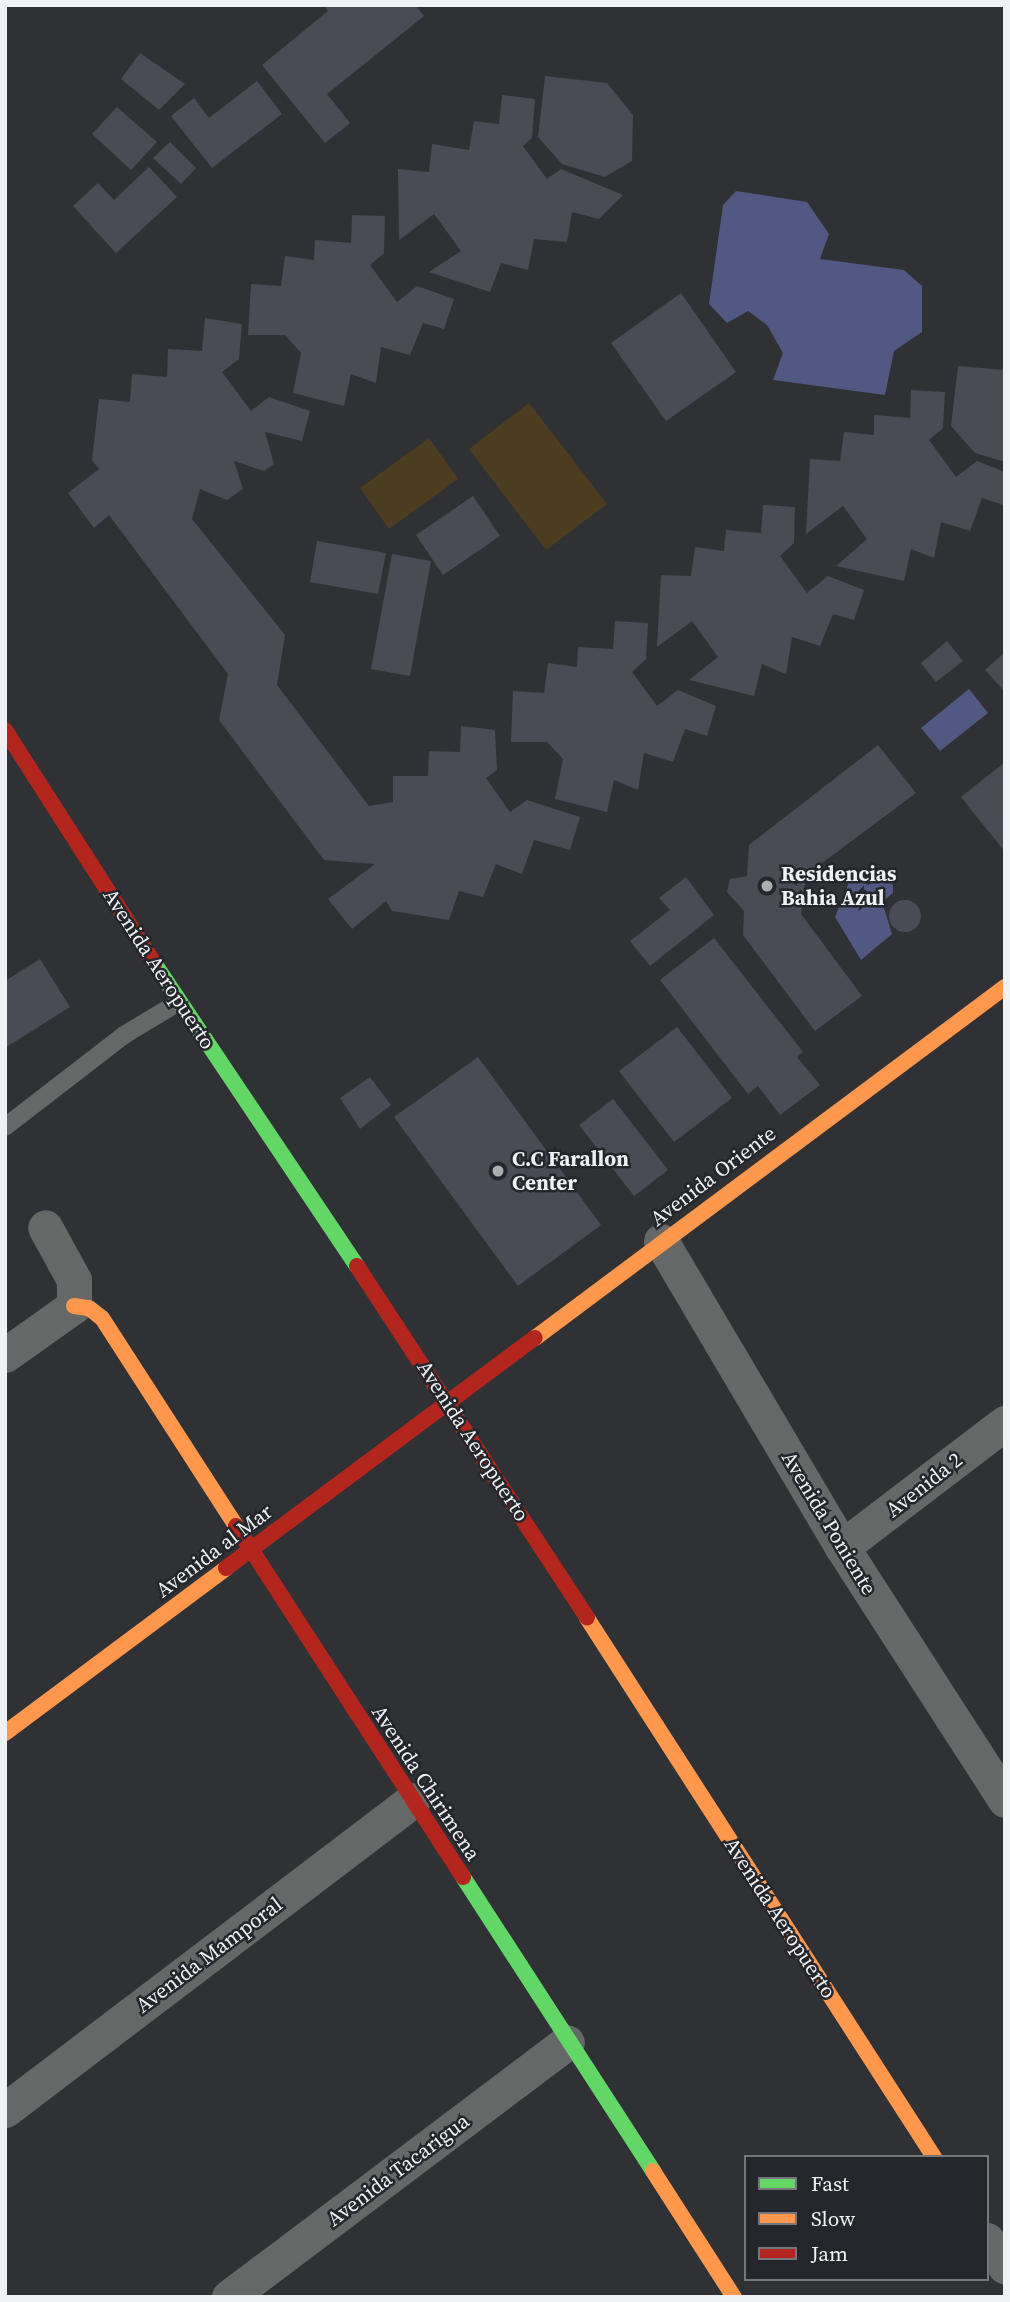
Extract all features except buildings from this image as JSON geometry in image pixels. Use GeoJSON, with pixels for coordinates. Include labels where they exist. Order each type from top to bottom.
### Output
{"type":"FeatureCollection","features":[{"type":"Feature","properties":{"kind":"street","name":"Avenida Aeropuerto"},"geometry":{"type":"LineString","coordinates":[[5,730],[179,1002],[447,1401],[933,2155]]}},
{"type":"Feature","properties":{"kind":"street","name":"Avenida Oriente"},"geometry":{"type":"LineString","coordinates":[[447,1401],[1005,986]]}},
{"type":"Feature","properties":{"kind":"street"},"geometry":{"type":"LineString","coordinates":[[5,1355],[74,1306],[74,1280],[45,1227]]}},
{"type":"Feature","properties":{"kind":"street","name":"Avenida Poniente"},"geometry":{"type":"LineString","coordinates":[[661,1241],[842,1547],[1005,1800]]}},
{"type":"Feature","properties":{"kind":"street","name":"Avenida Chirimena"},"geometry":{"type":"LineString","coordinates":[[74,1306],[89,1308],[102,1318],[734,2297]]}},
{"type":"Feature","properties":{"kind":"street","name":"Avenida al Mar"},"geometry":{"type":"LineString","coordinates":[[5,1733],[447,1401]]}},
{"type":"Feature","properties":{"kind":"street","name":"Avenida 2"},"geometry":{"type":"LineString","coordinates":[[842,1547],[1005,1423]]}},
{"type":"Feature","properties":{"kind":"street","name":"Avenida Mamporal"},"geometry":{"type":"LineString","coordinates":[[5,2110],[413,1800]]}},
{"type":"Feature","properties":{"kind":"street","name":"Avenida Tacarigua"},"geometry":{"type":"LineString","coordinates":[[229,2297],[568,2042]]}},
{"type":"Feature","properties":{"kind":"street"},"geometry":{"type":"LineString","coordinates":[[989,2243],[1005,2267]]}},
{"type":"Feature","properties":{"kind":"lane"},"geometry":{"type":"LineString","coordinates":[[5,1126],[124,1035],[179,1002]]}},
{"type":"Feature","properties":{"kind":"shaded area"},"geometry":{"type":"Polygon","coordinates":[[[529,403],[607,504],[546,550],[469,449],[529,403]]]}},
{"type":"Feature","properties":{"kind":"shaded area"},"geometry":{"type":"Polygon","coordinates":[[[429,438],[458,479],[389,529],[360,488],[429,438]]]}},
{"type":"Feature","properties":{"kind":"water"},"geometry":{"type":"Polygon","coordinates":[[[736,191],[807,202],[829,234],[820,259],[904,270],[922,286],[922,332],[894,351],[885,395],[773,380],[783,353],[767,325],[748,311],[727,323],[709,304],[723,205],[736,191]]]}},
{"type":"Feature","properties":{"kind":"water"},"geometry":{"type":"Polygon","coordinates":[[[969,689],[988,713],[940,751],[921,728],[969,689]]]}},
{"type":"Feature","properties":{"kind":"water"},"geometry":{"type":"Polygon","coordinates":[[[882,876],[893,885],[893,893],[882,902],[892,934],[861,960],[835,917],[851,877],[868,885],[882,876]]]}},
{"type":"Feature","properties":{"kind":"traffic: fast"},"geometry":{"type":"LineString","coordinates":[[154,963],[357,1266]]}},
{"type":"Feature","properties":{"kind":"traffic: fast"},"geometry":{"type":"LineString","coordinates":[[463,1877],[653,2171]]}},
{"type":"Feature","properties":{"kind":"traffic: slow"},"geometry":{"type":"LineString","coordinates":[[535,1338],[1005,987]]}},
{"type":"Feature","properties":{"kind":"traffic: slow"},"geometry":{"type":"LineString","coordinates":[[74,1306],[89,1308],[102,1318],[236,1526]]}},
{"type":"Feature","properties":{"kind":"traffic: slow"},"geometry":{"type":"LineString","coordinates":[[5,1733],[226,1568]]}},
{"type":"Feature","properties":{"kind":"traffic: slow"},"geometry":{"type":"LineString","coordinates":[[587,1618],[933,2155]]}},
{"type":"Feature","properties":{"kind":"traffic: slow"},"geometry":{"type":"LineString","coordinates":[[653,2171],[734,2297]]}},
{"type":"Feature","properties":{"kind":"traffic: jam"},"geometry":{"type":"LineString","coordinates":[[5,730],[154,963]]}},
{"type":"Feature","properties":{"kind":"traffic: jam"},"geometry":{"type":"LineString","coordinates":[[357,1266],[587,1618]]}},
{"type":"Feature","properties":{"kind":"traffic: jam"},"geometry":{"type":"LineString","coordinates":[[226,1568],[535,1338]]}},
{"type":"Feature","properties":{"kind":"traffic: jam"},"geometry":{"type":"LineString","coordinates":[[236,1526],[463,1877]]}},
{"type":"Feature","properties":{"kind":"place","name":"Residencias Bahia Azul"},"geometry":{"type":"Point","coordinates":[767,886]}},
{"type":"Feature","properties":{"kind":"place","name":"C.C Farallon Center"},"geometry":{"type":"Point","coordinates":[498,1171]}}]}
